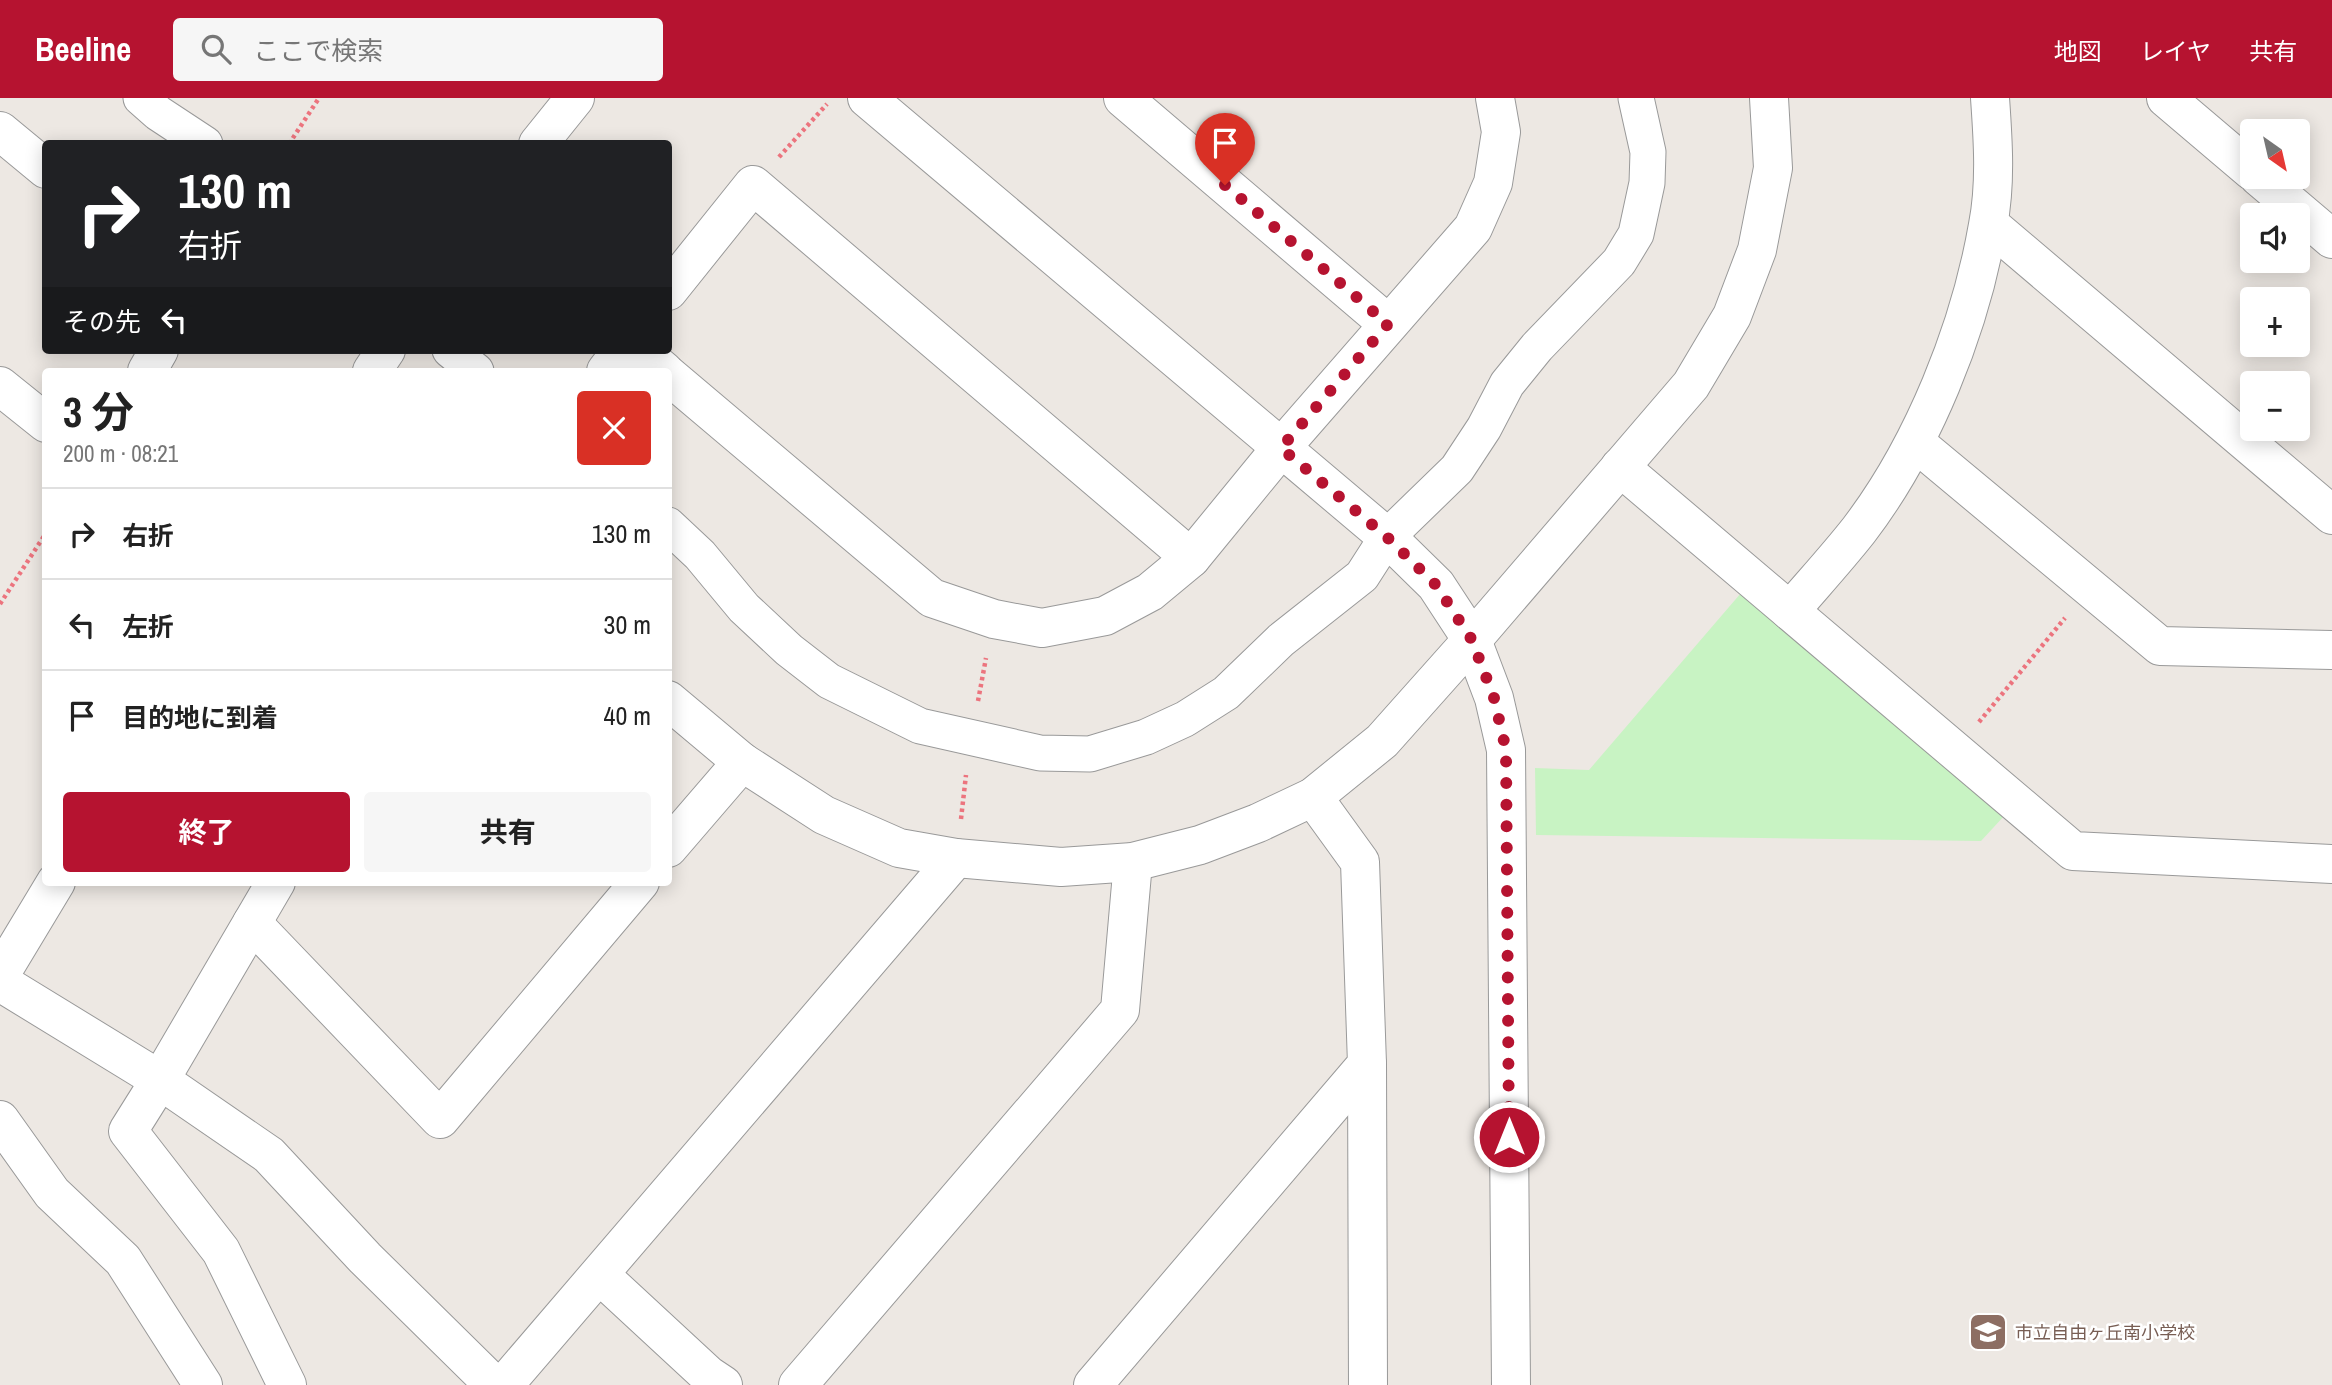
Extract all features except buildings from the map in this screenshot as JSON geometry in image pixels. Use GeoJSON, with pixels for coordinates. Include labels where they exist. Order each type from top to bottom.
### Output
{"type":"FeatureCollection","features":[{"type":"Feature","properties":{"kind":"street"},"geometry":{"type":"LineString","coordinates":[[141,98],[158,113],[199,140]]}},
{"type":"Feature","properties":{"kind":"street"},"geometry":{"type":"LineString","coordinates":[[541,140],[575,98]]}},
{"type":"Feature","properties":{"kind":"street"},"geometry":{"type":"LineString","coordinates":[[867,98],[1387,537],[1436,585],[1472,640],[1494,698],[1506,750],[1511,1385]]}},
{"type":"Feature","properties":{"kind":"street"},"geometry":{"type":"LineString","coordinates":[[1123,98],[1388,324]]}},
{"type":"Feature","properties":{"kind":"street"},"geometry":{"type":"LineString","coordinates":[[672,377],[932,598],[994,619],[1042,628],[1105,616],[1150,592],[1191,558],[1281,448],[1473,228],[1493,183],[1501,132],[1496,98]]}},
{"type":"Feature","properties":{"kind":"street"},"geometry":{"type":"LineString","coordinates":[[672,529],[700,555],[744,608],[789,650],[829,681],[920,726],[1040,753],[1090,754],[1146,737],[1185,719],[1226,692],[1281,640],[1362,576],[1387,537],[1457,469],[1484,428],[1507,384],[1537,347],[1619,262],[1636,234],[1647,183],[1648,152],[1636,98]]}},
{"type":"Feature","properties":{"kind":"street"},"geometry":{"type":"LineString","coordinates":[[672,703],[742,762],[824,815],[899,848],[956,858],[1061,867],[1133,862],[1211,840],[1258,823],[1313,797],[1382,741],[1691,385],[1732,316],[1757,250],[1773,168],[1769,98]]}},
{"type":"Feature","properties":{"kind":"street"},"geometry":{"type":"LineString","coordinates":[[1790,611],[1859,529],[1916,443],[1962,331],[1989,224],[1994,147],[1990,98]]}},
{"type":"Feature","properties":{"kind":"street"},"geometry":{"type":"LineString","coordinates":[[2166,98],[2240,161]]}},
{"type":"Feature","properties":{"kind":"street"},"geometry":{"type":"LineString","coordinates":[[0,131],[42,166]]}},
{"type":"Feature","properties":{"kind":"street"},"geometry":{"type":"LineString","coordinates":[[672,286],[753,185],[1191,558]]}},
{"type":"Feature","properties":{"kind":"street"},"geometry":{"type":"LineString","coordinates":[[2273,189],[2332,239]]}},
{"type":"Feature","properties":{"kind":"street"},"geometry":{"type":"LineString","coordinates":[[1989,224],[2332,515]]}},
{"type":"Feature","properties":{"kind":"street"},"geometry":{"type":"LineString","coordinates":[[455,354],[472,368]]}},
{"type":"Feature","properties":{"kind":"street"},"geometry":{"type":"LineString","coordinates":[[608,368],[619,354]]}},
{"type":"Feature","properties":{"kind":"street"},"geometry":{"type":"LineString","coordinates":[[644,354],[660,368]]}},
{"type":"Feature","properties":{"kind":"street"},"geometry":{"type":"LineString","coordinates":[[0,386],[42,421]]}},
{"type":"Feature","properties":{"kind":"street"},"geometry":{"type":"LineString","coordinates":[[1916,443],[2160,646],[2332,650]]}},
{"type":"Feature","properties":{"kind":"street"},"geometry":{"type":"LineString","coordinates":[[1620,467],[2073,851],[2332,864]]}},
{"type":"Feature","properties":{"kind":"street"},"geometry":{"type":"LineString","coordinates":[[672,843],[742,762]]}},
{"type":"Feature","properties":{"kind":"street"},"geometry":{"type":"LineString","coordinates":[[1313,797],[1360,862],[1367,1064],[1368,1385]]}},
{"type":"Feature","properties":{"kind":"street"},"geometry":{"type":"LineString","coordinates":[[504,1385],[956,858]]}},
{"type":"Feature","properties":{"kind":"street"},"geometry":{"type":"LineString","coordinates":[[798,1385],[1120,1010],[1133,862]]}},
{"type":"Feature","properties":{"kind":"street"},"geometry":{"type":"LineString","coordinates":[[0,975],[54,886]]}},
{"type":"Feature","properties":{"kind":"street"},"geometry":{"type":"LineString","coordinates":[[274,886],[128,1131],[221,1251],[287,1385]]}},
{"type":"Feature","properties":{"kind":"street"},"geometry":{"type":"LineString","coordinates":[[252,923],[440,1119],[637,886]]}},
{"type":"Feature","properties":{"kind":"street"},"geometry":{"type":"LineString","coordinates":[[0,982],[160,1080],[269,1155],[365,1258],[494,1385]]}},
{"type":"Feature","properties":{"kind":"street"},"geometry":{"type":"LineString","coordinates":[[1093,1385],[1367,1064]]}},
{"type":"Feature","properties":{"kind":"street"},"geometry":{"type":"LineString","coordinates":[[0,1120],[52,1193],[123,1260],[203,1385]]}},
{"type":"Feature","properties":{"kind":"street"},"geometry":{"type":"LineString","coordinates":[[600,1275],[708,1375],[723,1385]]}},
{"type":"Feature","properties":{"kind":"path"},"geometry":{"type":"LineString","coordinates":[[292,140],[319,98]]}},
{"type":"Feature","properties":{"kind":"path"},"geometry":{"type":"LineString","coordinates":[[753,185],[833,98]]}},
{"type":"Feature","properties":{"kind":"path"},"geometry":{"type":"LineString","coordinates":[[0,604],[42,539]]}},
{"type":"Feature","properties":{"kind":"path"},"geometry":{"type":"LineString","coordinates":[[1956,750],[2090,588]]}},
{"type":"Feature","properties":{"kind":"green space"},"geometry":{"type":"Polygon","coordinates":[[[1741,593],[2005,815],[1981,841],[1536,835],[1535,768],[1589,770],[1741,593]]]}},
{"type":"Feature","properties":{"kind":"place","name":"市立自由ヶ丘南小学校"},"geometry":{"type":"Point","coordinates":[1988,1332]}},
{"type":"Feature","properties":{"kind":"route"},"geometry":{"type":"LineString","coordinates":[[1225,185],[1388,324],[1281,448],[1387,537],[1436,585],[1472,640],[1494,698],[1506,750],[1509,1137]]}}]}
